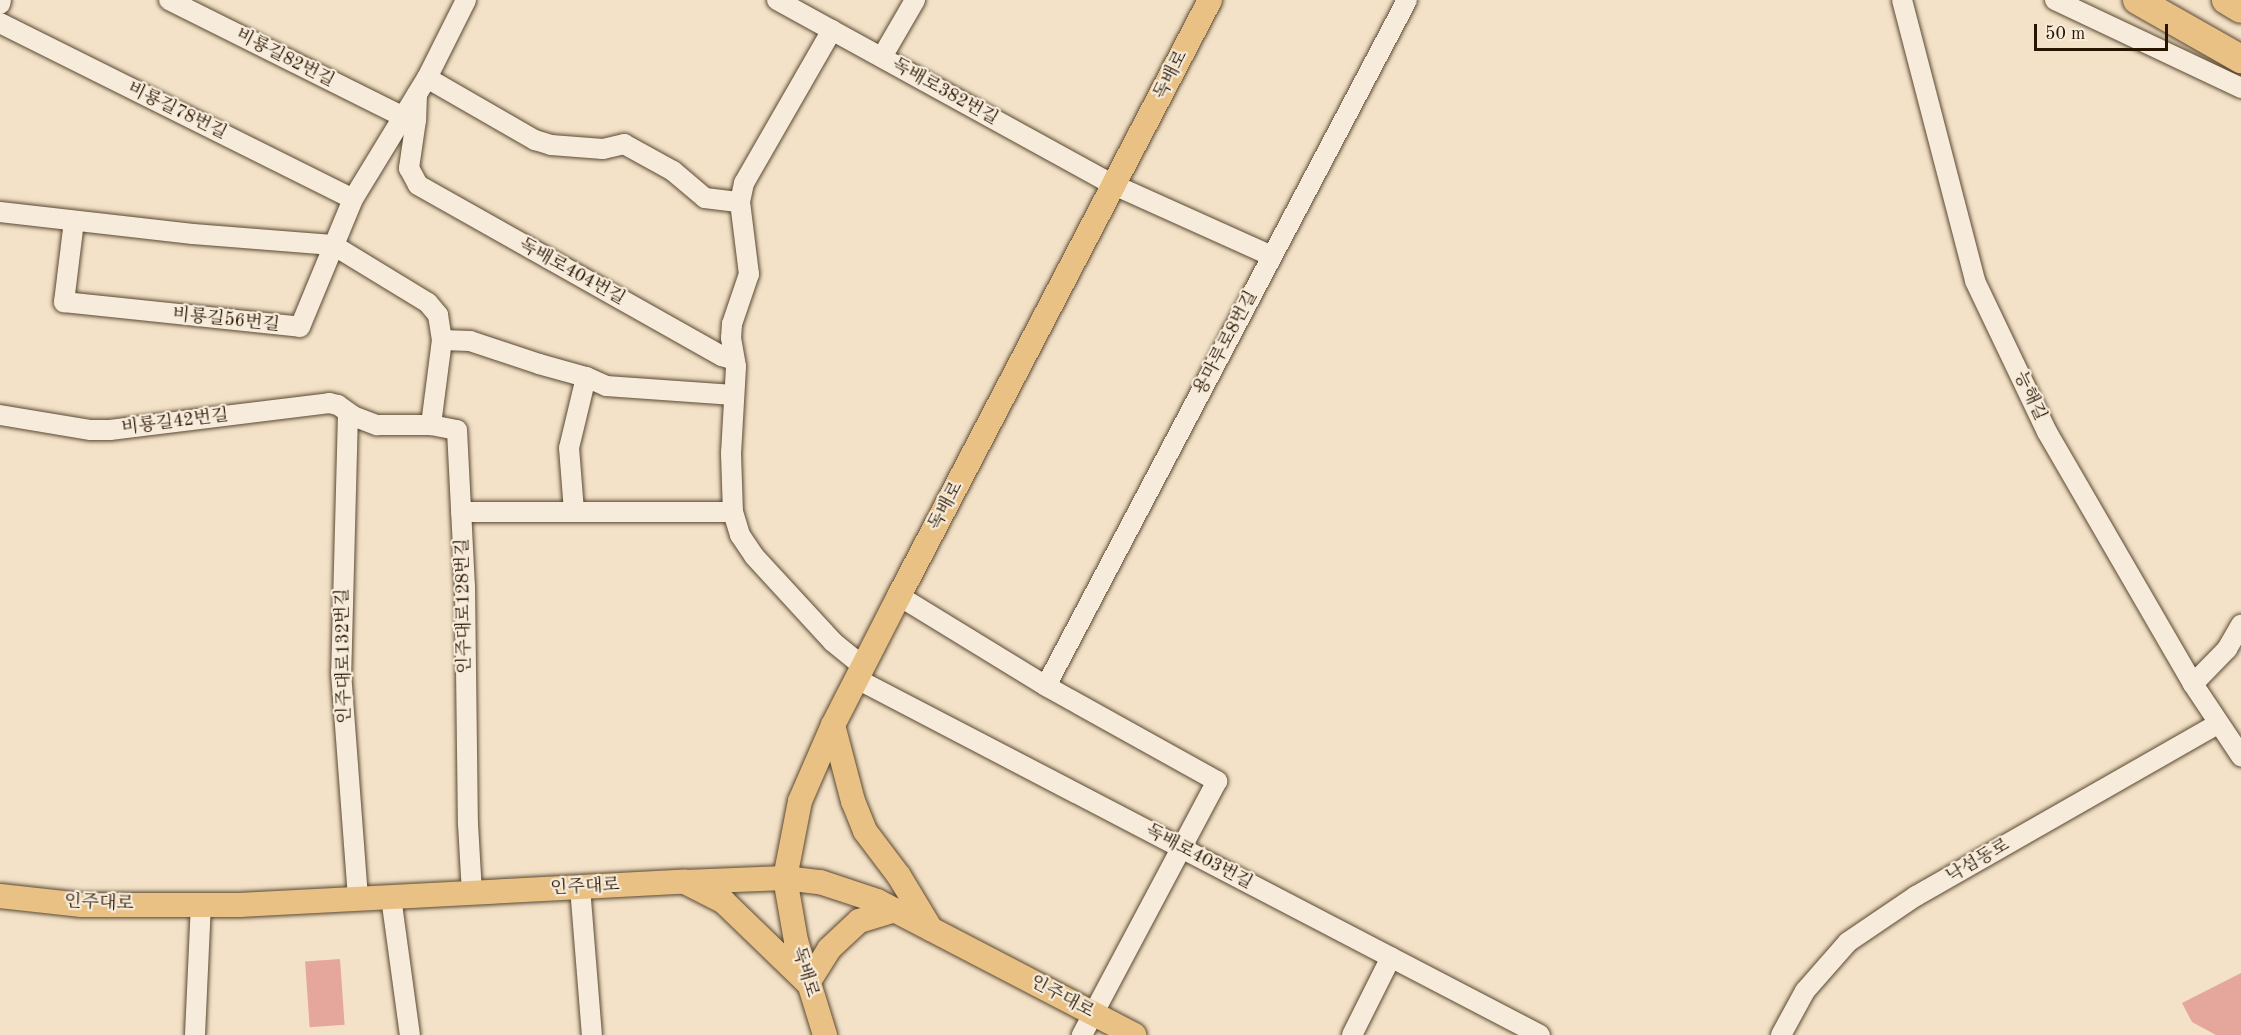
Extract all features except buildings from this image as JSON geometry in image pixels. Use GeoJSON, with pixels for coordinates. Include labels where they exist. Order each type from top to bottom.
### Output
{"type":"FeatureCollection","features":[{"type":"Feature","properties":{"kind":"highway"},"geometry":{"type":"LineString","coordinates":[[2137,0],[2241,58]]}},
{"type":"Feature","properties":{"kind":"highway"},"geometry":{"type":"LineString","coordinates":[[2226,0],[2241,9]]}},
{"type":"Feature","properties":{"kind":"main road","name":"독배로"},"geometry":{"type":"LineString","coordinates":[[825,1035],[796,941],[785,878],[800,801],[833,725],[1114,185],[1207,1]]}},
{"type":"Feature","properties":{"kind":"main road"},"geometry":{"type":"LineString","coordinates":[[833,725],[853,801],[866,831],[899,876],[932,929]]}},
{"type":"Feature","properties":{"kind":"main road","name":"인주대로"},"geometry":{"type":"LineString","coordinates":[[0,896],[82,905],[201,905],[785,878],[820,882],[877,901],[1134,1035]]}},
{"type":"Feature","properties":{"kind":"main road"},"geometry":{"type":"LineString","coordinates":[[685,882],[724,902],[808,983],[829,949],[859,921],[894,910]]}},
{"type":"Feature","properties":{"kind":"street","name":"비룡길82번길"},"geometry":{"type":"LineString","coordinates":[[169,0],[402,116]]}},
{"type":"Feature","properties":{"kind":"street","name":"독배로382번길"},"geometry":{"type":"LineString","coordinates":[[777,0],[1114,185],[1272,256]]}},
{"type":"Feature","properties":{"kind":"street"},"geometry":{"type":"LineString","coordinates":[[882,57],[915,0]]}},
{"type":"Feature","properties":{"kind":"street","name":"용마루로8번길"},"geometry":{"type":"LineString","coordinates":[[1046,686],[1407,0]]}},
{"type":"Feature","properties":{"kind":"street","name":"능해길"},"geometry":{"type":"LineString","coordinates":[[1902,0],[1975,281],[2047,432],[2193,684],[2241,756]]}},
{"type":"Feature","properties":{"kind":"street"},"geometry":{"type":"LineString","coordinates":[[2055,0],[2241,88]]}},
{"type":"Feature","properties":{"kind":"street"},"geometry":{"type":"LineString","coordinates":[[333,244],[353,200],[422,86],[463,5]]}},
{"type":"Feature","properties":{"kind":"street","name":"비룡길78번길"},"geometry":{"type":"LineString","coordinates":[[0,23],[353,200]]}},
{"type":"Feature","properties":{"kind":"street"},"geometry":{"type":"LineString","coordinates":[[832,30],[744,183],[740,202],[749,274],[732,324],[731,350],[736,368],[731,453],[733,512],[740,535],[754,556],[861,673]]}},
{"type":"Feature","properties":{"kind":"street"},"geometry":{"type":"LineString","coordinates":[[422,86],[550,145],[603,149],[624,144],[674,171],[705,198],[740,202]]}},
{"type":"Feature","properties":{"kind":"street","name":"독배로404번길"},"geometry":{"type":"LineString","coordinates":[[422,86],[409,168],[418,185],[722,356],[734,360]]}},
{"type":"Feature","properties":{"kind":"street"},"geometry":{"type":"LineString","coordinates":[[0,212],[193,234],[333,244],[428,303],[438,315],[442,340],[432,424]]}},
{"type":"Feature","properties":{"kind":"street","name":"비룡길56번길"},"geometry":{"type":"LineString","coordinates":[[74,221],[64,302],[300,327],[333,244]]}},
{"type":"Feature","properties":{"kind":"street"},"geometry":{"type":"LineString","coordinates":[[442,340],[470,340],[539,364],[586,377],[606,386],[734,395]]}},
{"type":"Feature","properties":{"kind":"street"},"geometry":{"type":"LineString","coordinates":[[573,511],[569,448],[586,377]]}},
{"type":"Feature","properties":{"kind":"street","name":"비룡길42번길"},"geometry":{"type":"LineString","coordinates":[[0,415],[92,430],[329,403],[339,405],[348,413],[377,425],[432,424]]}},
{"type":"Feature","properties":{"kind":"street","name":"인주대로132번길"},"geometry":{"type":"LineString","coordinates":[[348,413],[341,672],[358,899]]}},
{"type":"Feature","properties":{"kind":"street","name":"인주대로128번길"},"geometry":{"type":"LineString","coordinates":[[432,424],[457,430],[465,586],[468,824],[472,893]]}},
{"type":"Feature","properties":{"kind":"street"},"geometry":{"type":"LineString","coordinates":[[461,512],[733,512]]}},
{"type":"Feature","properties":{"kind":"street"},"geometry":{"type":"LineString","coordinates":[[899,596],[1046,686],[1217,781],[1183,849],[1082,1035]]}},
{"type":"Feature","properties":{"kind":"street"},"geometry":{"type":"LineString","coordinates":[[2193,684],[2227,649],[2241,624]]}},
{"type":"Feature","properties":{"kind":"street","name":"독배로403번길"},"geometry":{"type":"LineString","coordinates":[[861,673],[1183,849],[1540,1035]]}},
{"type":"Feature","properties":{"kind":"street","name":"낙섬동로"},"geometry":{"type":"LineString","coordinates":[[1781,1035],[1805,991],[1848,942],[1916,896],[2210,728]]}},
{"type":"Feature","properties":{"kind":"street"},"geometry":{"type":"LineString","coordinates":[[580,887],[592,1035]]}},
{"type":"Feature","properties":{"kind":"street"},"geometry":{"type":"LineString","coordinates":[[391,897],[410,1035]]}},
{"type":"Feature","properties":{"kind":"street"},"geometry":{"type":"LineString","coordinates":[[195,1035],[201,905]]}},
{"type":"Feature","properties":{"kind":"street"},"geometry":{"type":"LineString","coordinates":[[1352,1035],[1391,957]]}}]}
